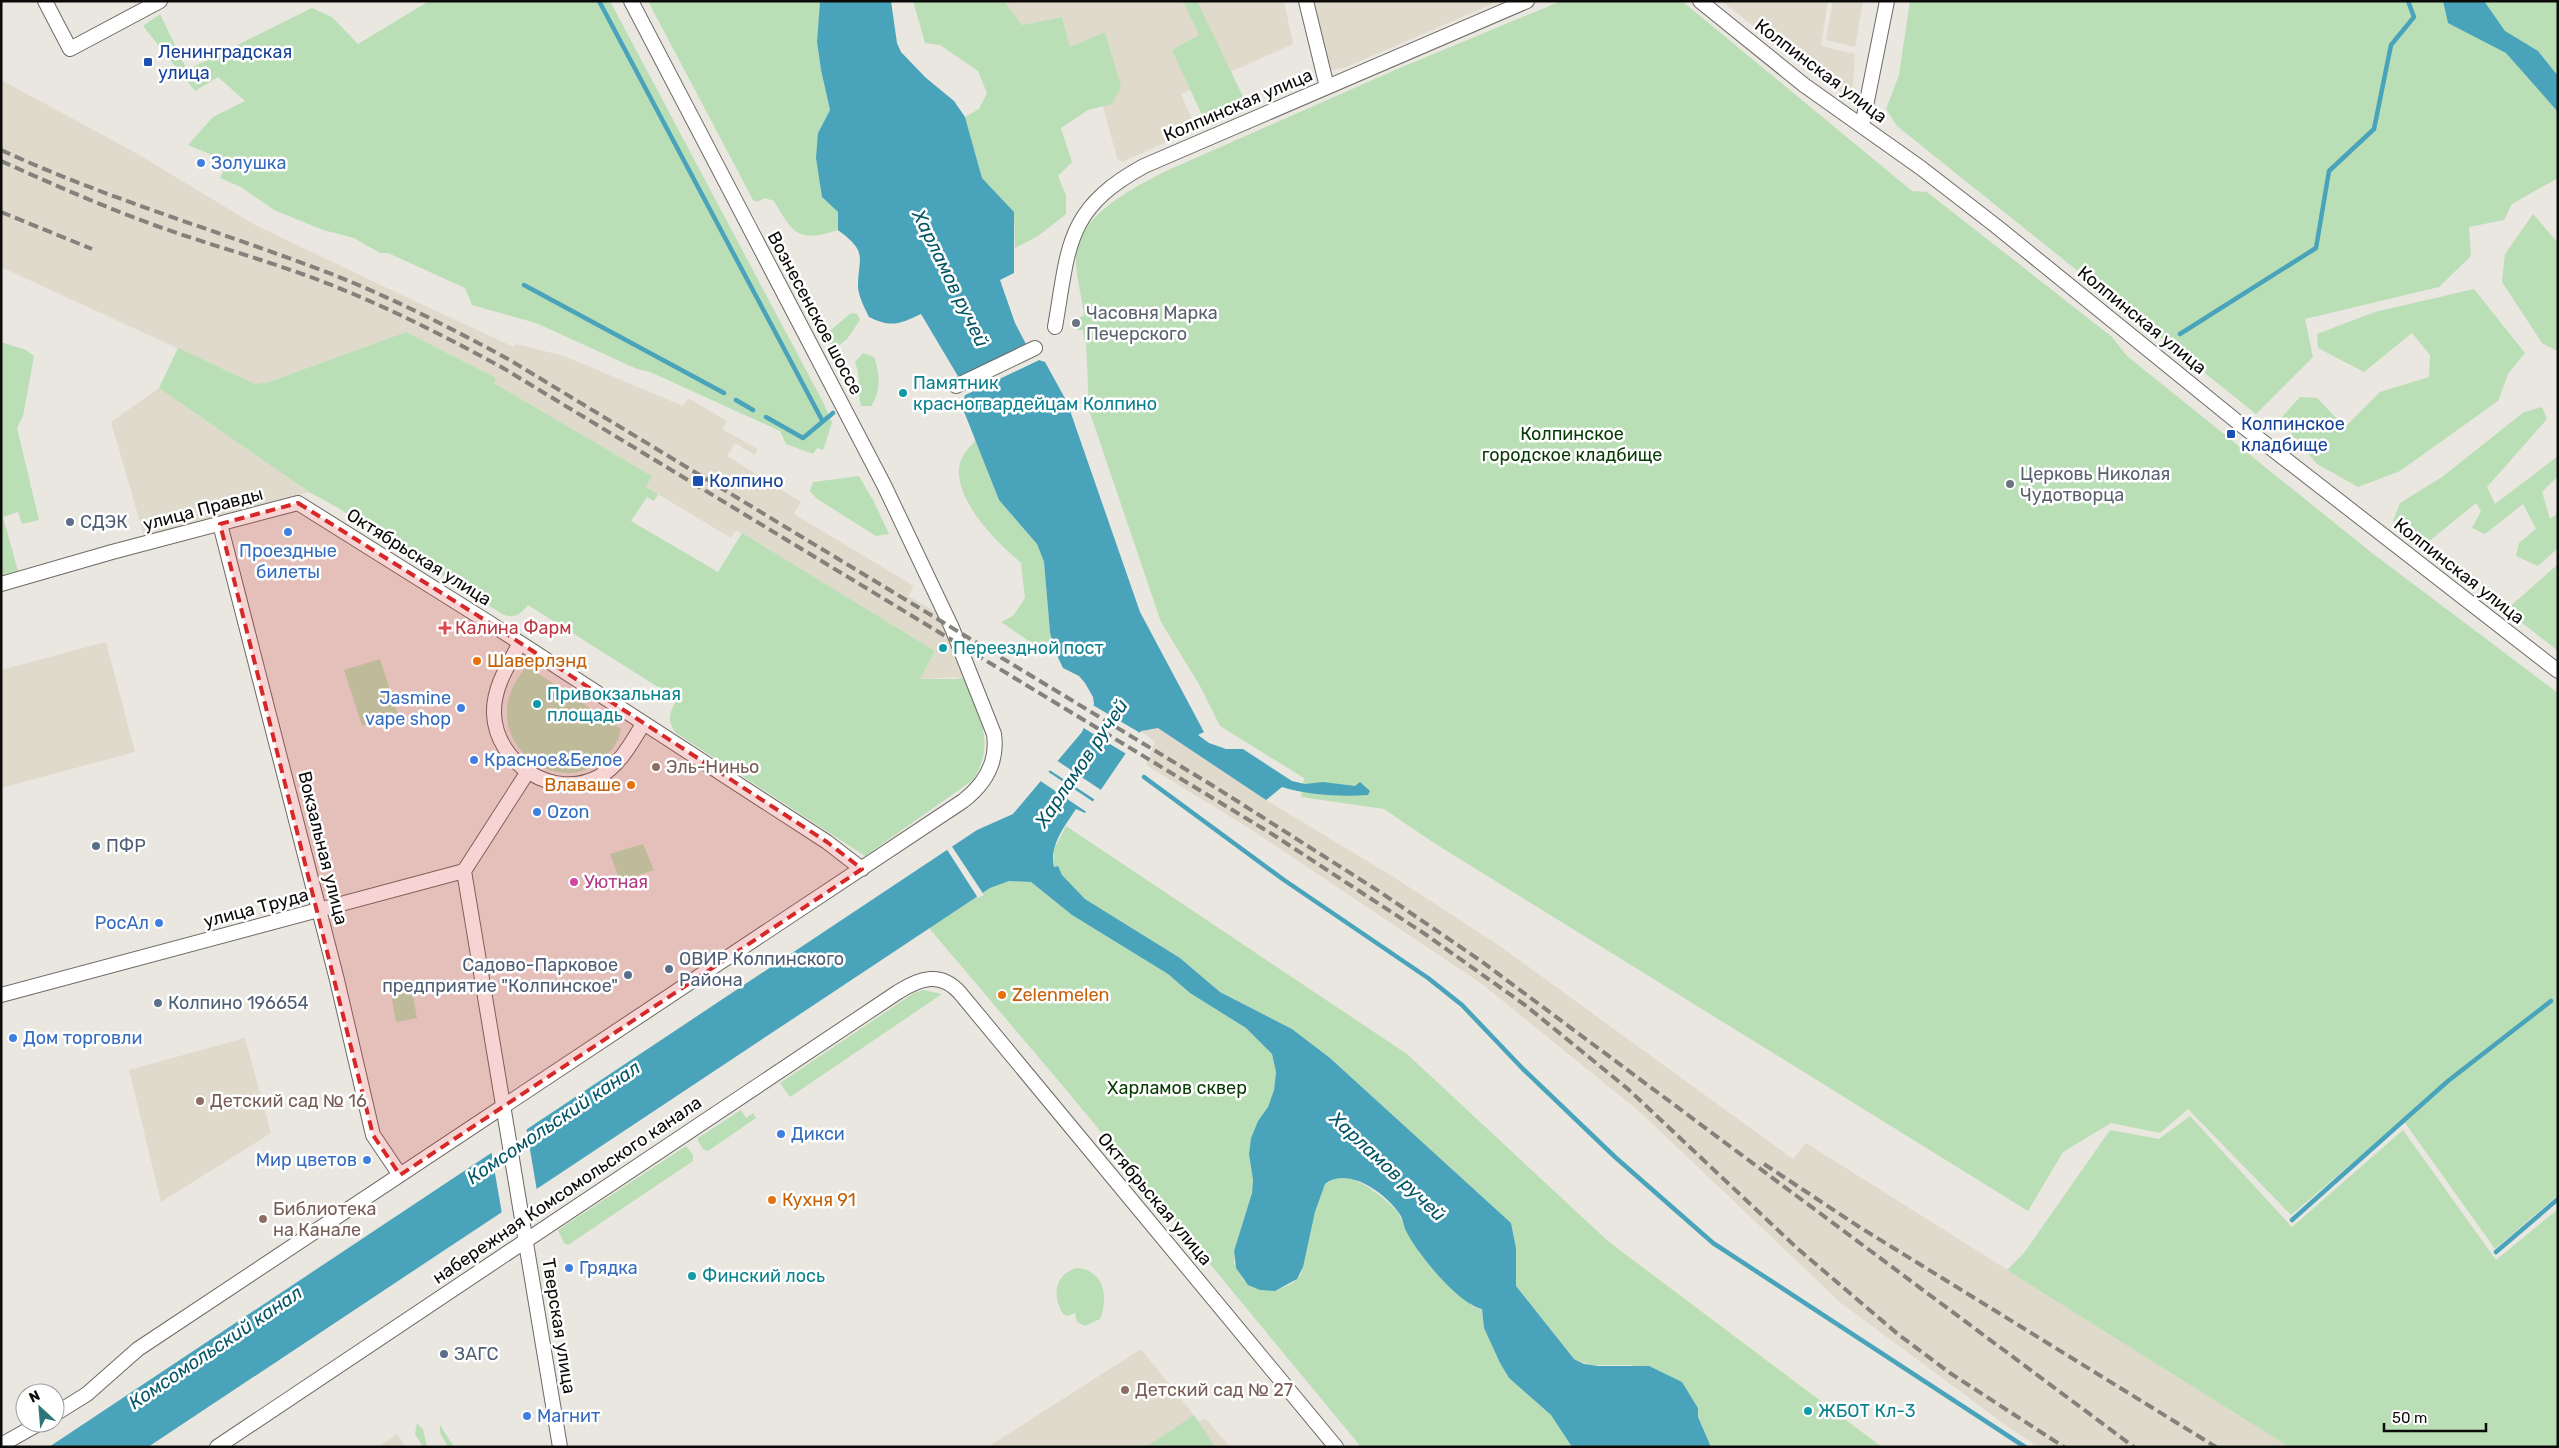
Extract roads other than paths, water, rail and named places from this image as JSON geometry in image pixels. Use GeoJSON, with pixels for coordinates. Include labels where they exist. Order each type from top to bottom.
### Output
{"type":"FeatureCollection","features":[{"type":"Feature","properties":{"kind":"street"},"geometry":{"type":"LineString","coordinates":[[45,1],[70,49],[160,1]]}},
{"type":"Feature","properties":{"kind":"street","name":"Вознесенское шоссе"},"geometry":{"type":"LineString","coordinates":[[631,1],[862,443],[960,645],[994,734],[995,753],[990,770],[980,786],[963,801],[862,869]]}},
{"type":"Feature","properties":{"kind":"street"},"geometry":{"type":"LineString","coordinates":[[1306,1],[1327,87]]}},
{"type":"Feature","properties":{"kind":"street","name":"Колпинская улица"},"geometry":{"type":"LineString","coordinates":[[1055,327],[1070,244],[1081,217],[1102,194],[1120,179],[1144,166],[1527,1]]}},
{"type":"Feature","properties":{"kind":"street","name":"Колпинская улица"},"geometry":{"type":"LineString","coordinates":[[1700,1],[1804,85],[1996,226],[2240,424],[2558,671]]}},
{"type":"Feature","properties":{"kind":"street"},"geometry":{"type":"LineString","coordinates":[[1862,126],[1888,1]]}},
{"type":"Feature","properties":{"kind":"street"},"geometry":{"type":"LineString","coordinates":[[956,386],[1035,348]]}},
{"type":"Feature","properties":{"kind":"street","name":"улица Правды"},"geometry":{"type":"LineString","coordinates":[[1,584],[298,503]]}},
{"type":"Feature","properties":{"kind":"street","name":"Октябрьская улица"},"geometry":{"type":"LineString","coordinates":[[298,503],[520,643]]}},
{"type":"Feature","properties":{"kind":"street","name":"Вокзальная улица"},"geometry":{"type":"LineString","coordinates":[[220,524],[319,911],[372,1135],[400,1175]]}},
{"type":"Feature","properties":{"kind":"street"},"geometry":{"type":"LineString","coordinates":[[65,1408],[87,1394],[121,1361],[138,1349],[862,869],[827,842],[520,643],[495,696],[494,715],[499,739],[512,760],[527,773],[553,783],[577,783],[600,777],[616,762],[643,724]]}},
{"type":"Feature","properties":{"kind":"street"},"geometry":{"type":"LineString","coordinates":[[464,871],[527,773]]}},
{"type":"Feature","properties":{"kind":"street","name":"улица Труда"},"geometry":{"type":"LineString","coordinates":[[1,995],[464,871]]}},
{"type":"Feature","properties":{"kind":"street","name":"Тверская улица"},"geometry":{"type":"LineString","coordinates":[[464,871],[560,1447]]}},
{"type":"Feature","properties":{"kind":"street","name":"набережная Комсомольского канала"},"geometry":{"type":"LineString","coordinates":[[217,1447],[898,992],[922,979],[942,979]]}},
{"type":"Feature","properties":{"kind":"street","name":"Октябрьская улица"},"geometry":{"type":"LineString","coordinates":[[942,979],[954,986],[960,993],[1336,1447]]}},
{"type":"Feature","properties":{"kind":"street"},"geometry":{"type":"LineString","coordinates":[[2,1442],[20,1433]]}},
{"type":"Feature","properties":{"kind":"water","name":"Харламов ручей"},"geometry":{"type":"Polygon","coordinates":[[[820,1],[891,1],[897,43],[901,52],[925,77],[954,101],[965,117],[982,178],[1014,212],[1014,273],[1000,280],[1015,323],[1027,346],[959,378],[921,314],[890,324],[869,317],[858,288],[860,256],[858,250],[838,230],[838,212],[822,197],[816,158],[818,133],[830,110],[817,42],[820,1]]]}},
{"type":"Feature","properties":{"kind":"water"},"geometry":{"type":"Polygon","coordinates":[[[2443,1],[2484,1],[2505,31],[2538,51],[2558,76],[2558,112],[2506,53],[2448,23],[2443,1]]]}},
{"type":"Feature","properties":{"kind":"water"},"geometry":{"type":"Polygon","coordinates":[[[1039,360],[1045,362],[1067,402],[1140,612],[1204,732],[1198,735],[1209,743],[1226,749],[1243,749],[1292,781],[1305,784],[1323,782],[1355,786],[1360,782],[1370,791],[1368,795],[1347,796],[1314,794],[1282,787],[1266,800],[1158,728],[1141,731],[1085,813],[1076,809],[1067,822],[1056,843],[1053,859],[1054,867],[1058,866],[1062,875],[1085,899],[1180,958],[1220,992],[1292,1029],[1330,1058],[1511,1223],[1516,1248],[1516,1286],[1574,1359],[1584,1364],[1598,1366],[1649,1366],[1682,1382],[1698,1408],[1698,1417],[1711,1447],[1572,1447],[1551,1415],[1509,1378],[1484,1328],[1482,1309],[1462,1298],[1439,1276],[1411,1240],[1400,1215],[1393,1205],[1375,1190],[1355,1180],[1334,1179],[1325,1184],[1315,1212],[1303,1267],[1297,1279],[1275,1291],[1260,1290],[1248,1285],[1236,1268],[1234,1251],[1252,1193],[1253,1180],[1249,1154],[1251,1138],[1258,1121],[1268,1107],[1274,1090],[1276,1072],[1272,1054],[1246,1028],[1190,993],[1168,974],[1072,915],[1031,882],[1009,881],[990,888],[148,1447],[49,1447],[977,830],[1013,814],[1082,732],[1094,704],[1093,697],[1085,683],[1079,676],[1063,668],[1054,649],[1050,632],[1044,562],[1037,544],[999,500],[965,414],[958,404],[963,402],[965,395],[1039,360]]]}},
{"type":"Feature","properties":{"kind":"waterway"},"geometry":{"type":"LineString","coordinates":[[599,1],[822,420]]}},
{"type":"Feature","properties":{"kind":"waterway"},"geometry":{"type":"LineString","coordinates":[[2180,334],[2316,248],[2329,171],[2374,129],[2391,45],[2414,17],[2408,1]]}},
{"type":"Feature","properties":{"kind":"waterway"},"geometry":{"type":"LineString","coordinates":[[524,285],[724,393]]}},
{"type":"Feature","properties":{"kind":"waterway"},"geometry":{"type":"LineString","coordinates":[[736,400],[753,410]]}},
{"type":"Feature","properties":{"kind":"waterway"},"geometry":{"type":"LineString","coordinates":[[766,417],[803,438],[833,413]]}},
{"type":"Feature","properties":{"kind":"waterway"},"geometry":{"type":"LineString","coordinates":[[1144,777],[1284,880],[1428,978],[1462,1005],[1523,1069],[1615,1157],[1713,1243],[2025,1447]]}},
{"type":"Feature","properties":{"kind":"waterway"},"geometry":{"type":"LineString","coordinates":[[2292,1220],[2448,1081],[2551,1001]]}},
{"type":"Feature","properties":{"kind":"waterway"},"geometry":{"type":"LineString","coordinates":[[2496,1252],[2558,1199]]}},
{"type":"Feature","properties":{"kind":"railway"},"geometry":{"type":"LineString","coordinates":[[1,150],[78,183],[338,277],[388,298],[461,334],[508,359],[1215,787],[1380,892],[1481,961],[2134,1447]]}},
{"type":"Feature","properties":{"kind":"railway"},"geometry":{"type":"LineString","coordinates":[[1,161],[135,218],[286,268],[356,295],[479,355],[1272,834],[1425,934],[1525,1005],[1628,1089],[1798,1249],[1899,1335],[1950,1373],[2064,1447]]}},
{"type":"Feature","properties":{"kind":"railway"},"geometry":{"type":"LineString","coordinates":[[1,212],[92,249]]}},
{"type":"Feature","properties":{"kind":"railway"},"geometry":{"type":"LineString","coordinates":[[1764,1164],[1861,1228],[2216,1447]]}},
{"type":"Feature","properties":{"kind":"place","name":"Ленинградская улица"},"geometry":{"type":"Point","coordinates":[148,62]}},
{"type":"Feature","properties":{"kind":"place","name":"Золушка"},"geometry":{"type":"Point","coordinates":[201,163]}},
{"type":"Feature","properties":{"kind":"place","name":"Часовня Марка Печерского"},"geometry":{"type":"Point","coordinates":[1076,323]}},
{"type":"Feature","properties":{"kind":"place","name":"Памятник красногвардейцам Колпино"},"geometry":{"type":"Point","coordinates":[903,393]}},
{"type":"Feature","properties":{"kind":"place","name":"Колпинское кладбище"},"geometry":{"type":"Point","coordinates":[2231,434]}},
{"type":"Feature","properties":{"kind":"place","name":"Колпино"},"geometry":{"type":"Point","coordinates":[698,481]}},
{"type":"Feature","properties":{"kind":"place","name":"Церковь Николая Чудотворца"},"geometry":{"type":"Point","coordinates":[2010,484]}},
{"type":"Feature","properties":{"kind":"place","name":"СДЭК"},"geometry":{"type":"Point","coordinates":[70,522]}},
{"type":"Feature","properties":{"kind":"place","name":"Проездные билеты"},"geometry":{"type":"Point","coordinates":[288,532]}},
{"type":"Feature","properties":{"kind":"place","name":"Калина Фарм"},"geometry":{"type":"Point","coordinates":[445,628]}},
{"type":"Feature","properties":{"kind":"place","name":"Переездной пост"},"geometry":{"type":"Point","coordinates":[943,648]}},
{"type":"Feature","properties":{"kind":"place","name":"Шаверлэнд"},"geometry":{"type":"Point","coordinates":[477,661]}},
{"type":"Feature","properties":{"kind":"place","name":"Привокзальная площадь"},"geometry":{"type":"Point","coordinates":[537,704]}},
{"type":"Feature","properties":{"kind":"place","name":"Jasmine vape shop"},"geometry":{"type":"Point","coordinates":[461,708]}},
{"type":"Feature","properties":{"kind":"place","name":"Красное&Белое"},"geometry":{"type":"Point","coordinates":[474,760]}},
{"type":"Feature","properties":{"kind":"place","name":"Эль-Ниньо"},"geometry":{"type":"Point","coordinates":[656,767]}},
{"type":"Feature","properties":{"kind":"place","name":"Влаваше"},"geometry":{"type":"Point","coordinates":[631,785]}},
{"type":"Feature","properties":{"kind":"place","name":"Ozon"},"geometry":{"type":"Point","coordinates":[537,812]}},
{"type":"Feature","properties":{"kind":"place","name":"ПФР"},"geometry":{"type":"Point","coordinates":[96,846]}},
{"type":"Feature","properties":{"kind":"place","name":"Уютная"},"geometry":{"type":"Point","coordinates":[574,882]}},
{"type":"Feature","properties":{"kind":"place","name":"РосАл"},"geometry":{"type":"Point","coordinates":[159,923]}},
{"type":"Feature","properties":{"kind":"place","name":"ОВИР Колпинского Района"},"geometry":{"type":"Point","coordinates":[669,969]}},
{"type":"Feature","properties":{"kind":"place","name":"Садово-Парковое предприятие \"Колпинское\""},"geometry":{"type":"Point","coordinates":[628,975]}},
{"type":"Feature","properties":{"kind":"place","name":"Zelenmelen"},"geometry":{"type":"Point","coordinates":[1002,995]}},
{"type":"Feature","properties":{"kind":"place","name":"Колпино 196654"},"geometry":{"type":"Point","coordinates":[158,1003]}},
{"type":"Feature","properties":{"kind":"place","name":"Дом торговли"},"geometry":{"type":"Point","coordinates":[13,1038]}},
{"type":"Feature","properties":{"kind":"place","name":"Детский сад № 16"},"geometry":{"type":"Point","coordinates":[200,1101]}},
{"type":"Feature","properties":{"kind":"place","name":"Дикси"},"geometry":{"type":"Point","coordinates":[781,1134]}},
{"type":"Feature","properties":{"kind":"place","name":"Мир цветов"},"geometry":{"type":"Point","coordinates":[367,1160]}},
{"type":"Feature","properties":{"kind":"place","name":"Кухня 91"},"geometry":{"type":"Point","coordinates":[772,1200]}},
{"type":"Feature","properties":{"kind":"place","name":"Библиотека на Канале"},"geometry":{"type":"Point","coordinates":[263,1219]}},
{"type":"Feature","properties":{"kind":"place","name":"Грядка"},"geometry":{"type":"Point","coordinates":[569,1268]}},
{"type":"Feature","properties":{"kind":"place","name":"Финский лось"},"geometry":{"type":"Point","coordinates":[692,1276]}},
{"type":"Feature","properties":{"kind":"place","name":"ЗАГС"},"geometry":{"type":"Point","coordinates":[444,1354]}},
{"type":"Feature","properties":{"kind":"place","name":"Детский сад № 27"},"geometry":{"type":"Point","coordinates":[1125,1390]}},
{"type":"Feature","properties":{"kind":"place","name":"ЖБОТ Кл-3"},"geometry":{"type":"Point","coordinates":[1808,1411]}},
{"type":"Feature","properties":{"kind":"place","name":"Магнит"},"geometry":{"type":"Point","coordinates":[527,1416]}},
{"type":"Feature","properties":{"kind":"park label","name":"Колпинское городское кладбище"},"geometry":{"type":"Point","coordinates":[1572,444]}},
{"type":"Feature","properties":{"kind":"park label","name":"Харламов сквер"},"geometry":{"type":"Point","coordinates":[1177,1088]}},
{"type":"Feature","properties":{"kind":"water label","name":"Комсомольский канал"},"geometry":{"type":"Point","coordinates":[553,1122]}},
{"type":"Feature","properties":{"kind":"water label","name":"Комсомольский канал"},"geometry":{"type":"Point","coordinates":[215,1347]}}]}
